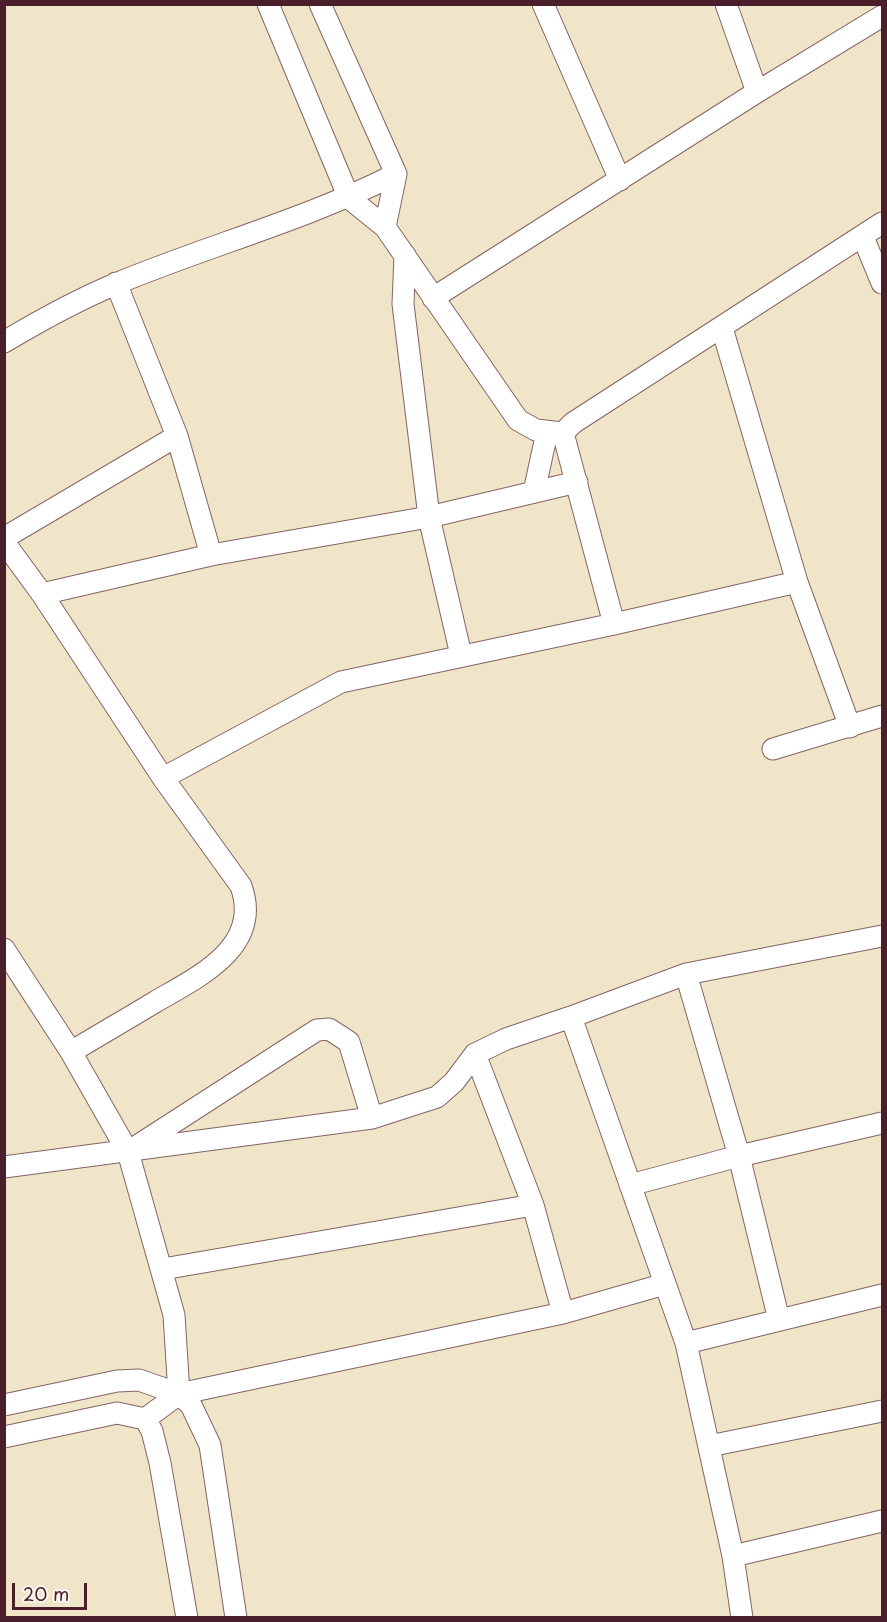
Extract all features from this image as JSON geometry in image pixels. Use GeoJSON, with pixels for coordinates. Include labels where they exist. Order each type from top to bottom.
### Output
{"type":"FeatureCollection","features":[{"type":"Feature","properties":{"kind":"street"},"geometry":{"type":"LineString","coordinates":[[268,4],[349,198],[385,227],[518,420],[536,430],[555,432],[573,423],[882,223]]}},
{"type":"Feature","properties":{"kind":"street"},"geometry":{"type":"LineString","coordinates":[[320,4],[396,174],[385,227]]}},
{"type":"Feature","properties":{"kind":"street"},"geometry":{"type":"LineString","coordinates":[[543,4],[620,180]]}},
{"type":"Feature","properties":{"kind":"street"},"geometry":{"type":"LineString","coordinates":[[726,4],[757,92]]}},
{"type":"Feature","properties":{"kind":"street"},"geometry":{"type":"LineString","coordinates":[[433,298],[757,92],[882,16]]}},
{"type":"Feature","properties":{"kind":"street"},"geometry":{"type":"LineString","coordinates":[[4,342],[43,318],[116,284],[349,198],[396,174]]}},
{"type":"Feature","properties":{"kind":"street"},"geometry":{"type":"LineString","coordinates":[[863,237],[882,283]]}},
{"type":"Feature","properties":{"kind":"street"},"geometry":{"type":"LineString","coordinates":[[405,255],[403,304],[429,517],[461,656]]}},
{"type":"Feature","properties":{"kind":"street"},"geometry":{"type":"LineString","coordinates":[[116,284],[177,435],[211,555]]}},
{"type":"Feature","properties":{"kind":"street"},"geometry":{"type":"LineString","coordinates":[[722,328],[797,582],[850,727]]}},
{"type":"Feature","properties":{"kind":"street"},"geometry":{"type":"LineString","coordinates":[[555,432],[577,482],[614,624]]}},
{"type":"Feature","properties":{"kind":"street"},"geometry":{"type":"LineString","coordinates":[[534,492],[555,432]]}},
{"type":"Feature","properties":{"kind":"street"},"geometry":{"type":"LineString","coordinates":[[71,1052],[210,969],[230,949],[244,923],[246,902],[241,886],[163,778],[4,540],[177,435]]}},
{"type":"Feature","properties":{"kind":"street"},"geometry":{"type":"LineString","coordinates":[[42,594],[211,555],[429,517],[577,482]]}},
{"type":"Feature","properties":{"kind":"street"},"geometry":{"type":"LineString","coordinates":[[163,778],[341,682],[614,624],[797,582]]}},
{"type":"Feature","properties":{"kind":"street"},"geometry":{"type":"LineString","coordinates":[[773,749],[882,716]]}},
{"type":"Feature","properties":{"kind":"street"},"geometry":{"type":"LineString","coordinates":[[4,1167],[372,1118],[436,1097],[454,1082],[475,1054],[506,1040],[686,974],[882,936]]}},
{"type":"Feature","properties":{"kind":"street"},"geometry":{"type":"LineString","coordinates":[[4,949],[71,1052],[128,1152],[163,1269],[174,1315],[179,1394]]}},
{"type":"Feature","properties":{"kind":"street"},"geometry":{"type":"LineString","coordinates":[[686,974],[739,1156],[779,1320]]}},
{"type":"Feature","properties":{"kind":"street"},"geometry":{"type":"LineString","coordinates":[[571,1017],[686,1342],[732,1556],[742,1617]]}},
{"type":"Feature","properties":{"kind":"street"},"geometry":{"type":"LineString","coordinates":[[128,1152],[317,1029],[329,1029],[349,1042],[372,1118]]}},
{"type":"Feature","properties":{"kind":"street"},"geometry":{"type":"LineString","coordinates":[[475,1054],[533,1205],[563,1313]]}},
{"type":"Feature","properties":{"kind":"street"},"geometry":{"type":"LineString","coordinates":[[630,1185],[882,1122]]}},
{"type":"Feature","properties":{"kind":"street"},"geometry":{"type":"LineString","coordinates":[[163,1269],[533,1205]]}},
{"type":"Feature","properties":{"kind":"street"},"geometry":{"type":"LineString","coordinates":[[145,1419],[179,1394],[563,1313],[665,1284]]}},
{"type":"Feature","properties":{"kind":"street"},"geometry":{"type":"LineString","coordinates":[[686,1342],[882,1295]]}},
{"type":"Feature","properties":{"kind":"street"},"geometry":{"type":"LineString","coordinates":[[4,1405],[117,1381],[139,1380],[179,1394],[191,1405],[210,1444],[236,1617]]}},
{"type":"Feature","properties":{"kind":"street"},"geometry":{"type":"LineString","coordinates":[[709,1446],[882,1411]]}},
{"type":"Feature","properties":{"kind":"street"},"geometry":{"type":"LineString","coordinates":[[4,1437],[117,1413],[145,1419],[152,1431],[160,1463],[187,1617]]}},
{"type":"Feature","properties":{"kind":"street"},"geometry":{"type":"LineString","coordinates":[[732,1556],[882,1521]]}}]}
